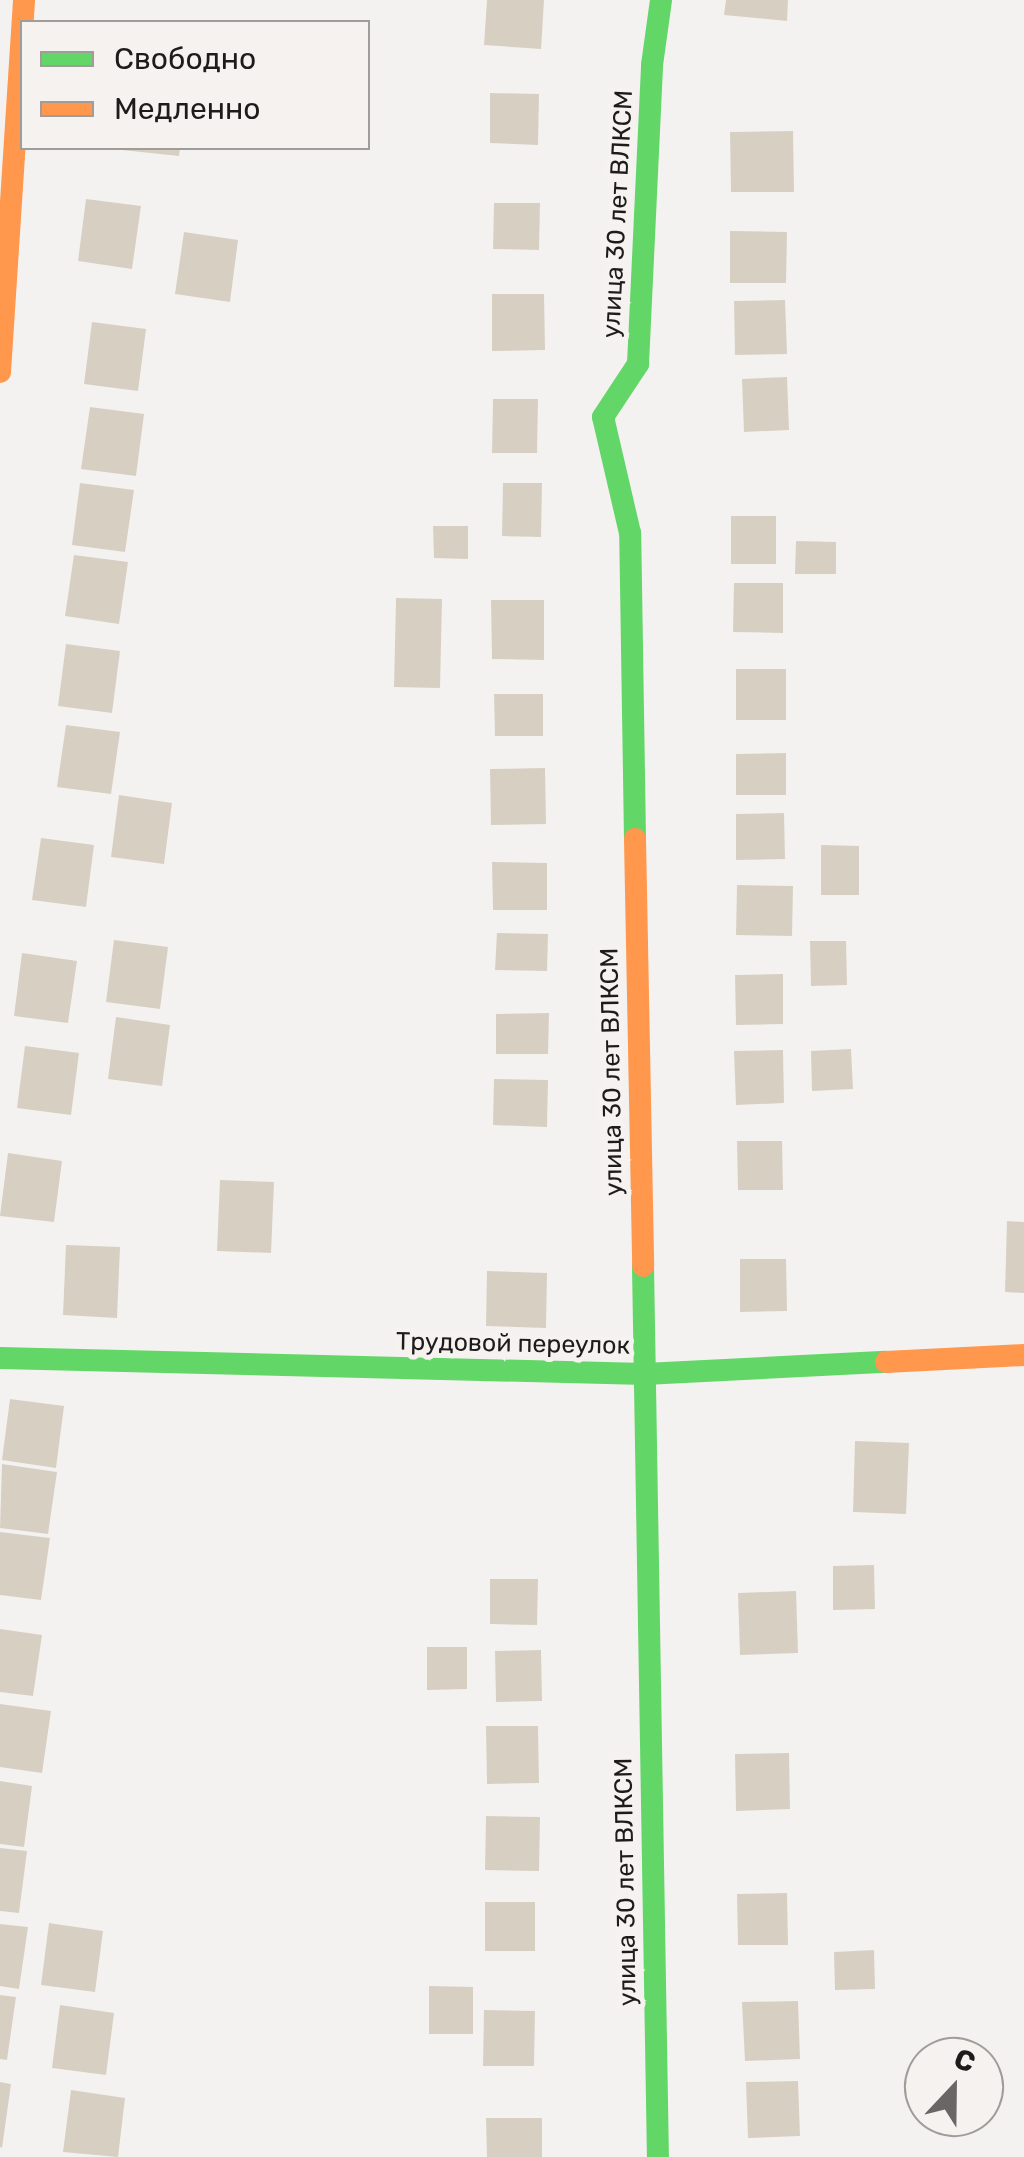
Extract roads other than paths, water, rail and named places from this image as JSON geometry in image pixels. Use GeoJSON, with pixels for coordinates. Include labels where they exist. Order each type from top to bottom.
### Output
{"type":"FeatureCollection","features":[{"type":"Feature","properties":{"kind":"street","name":"улица 30 лет ВЛКСМ"},"geometry":{"type":"LineString","coordinates":[[658,2157],[630,534],[604,418],[638,364],[652,64],[661,0]]}},
{"type":"Feature","properties":{"kind":"street"},"geometry":{"type":"LineString","coordinates":[[0,372],[20,62]]}},
{"type":"Feature","properties":{"kind":"street","name":"Трудовой переулок"},"geometry":{"type":"LineString","coordinates":[[0,1358],[645,1374],[1024,1354]]}}]}
